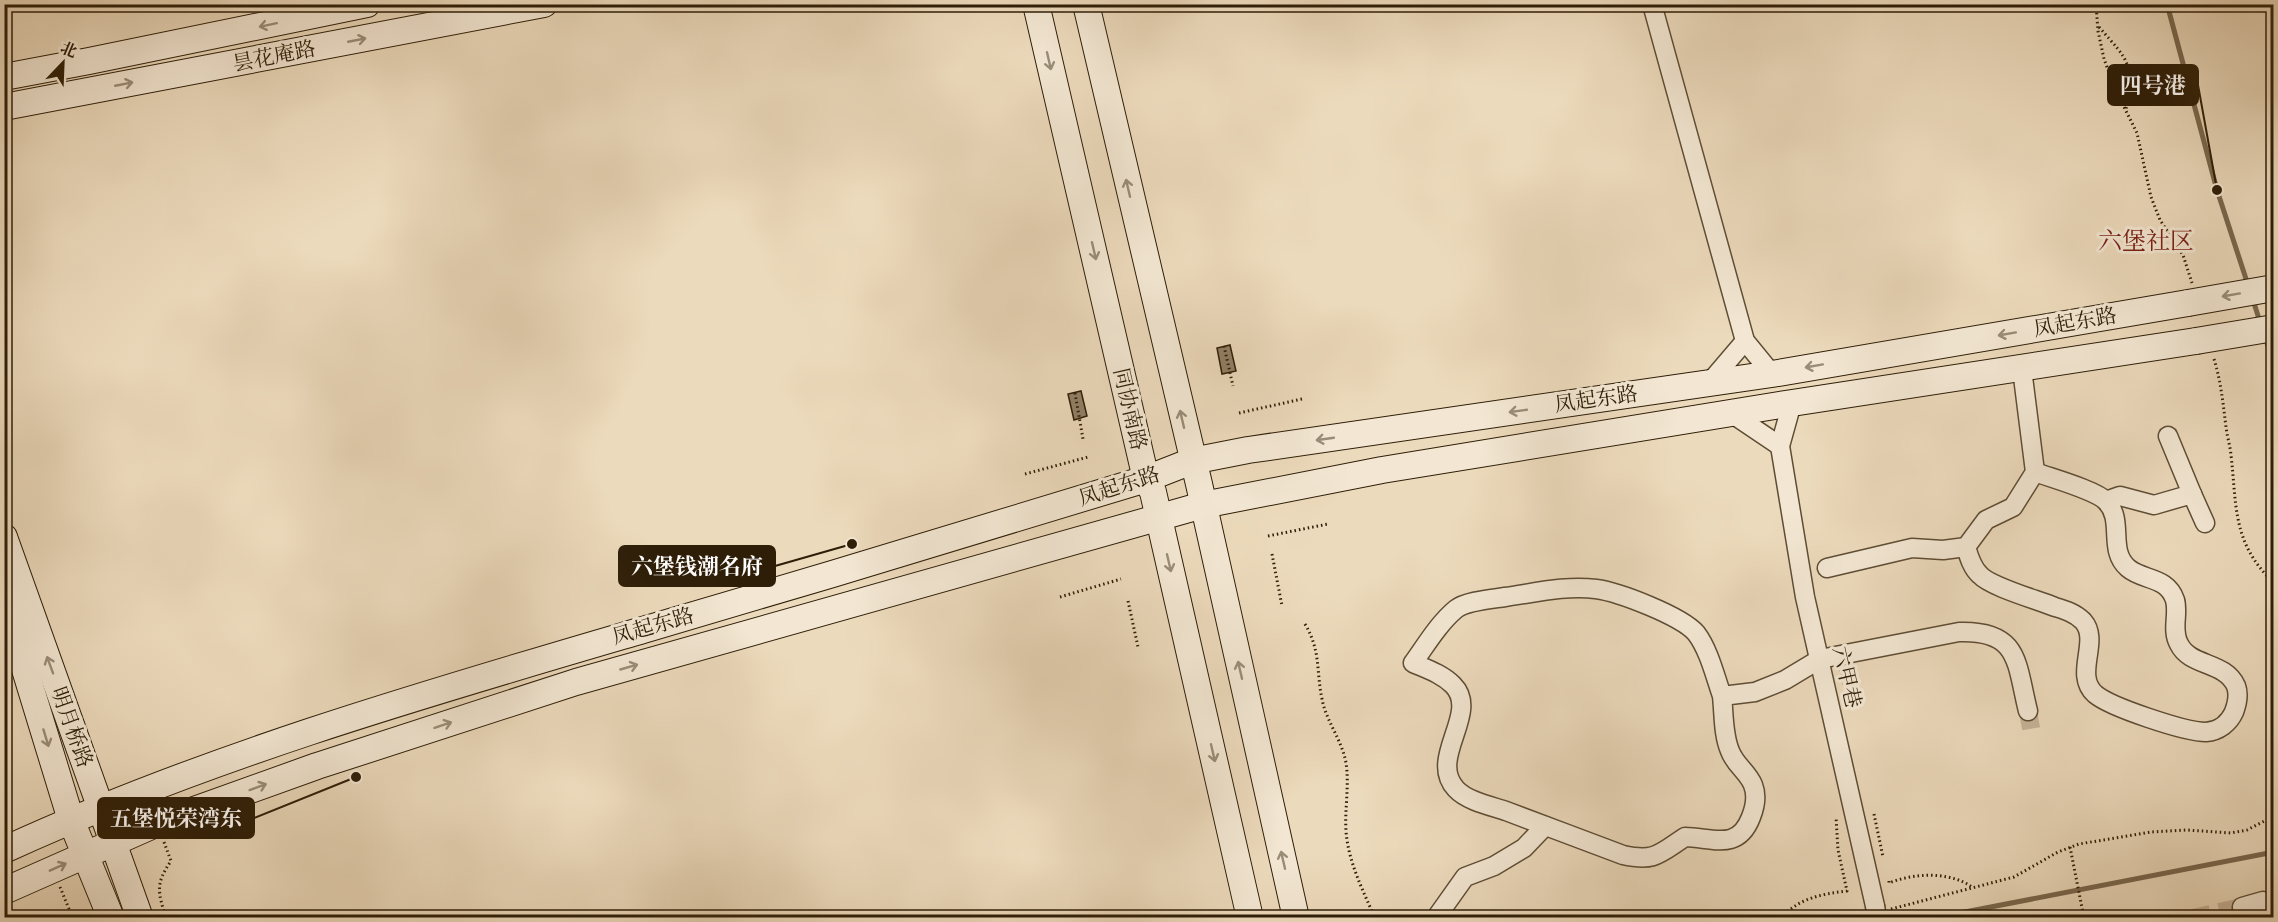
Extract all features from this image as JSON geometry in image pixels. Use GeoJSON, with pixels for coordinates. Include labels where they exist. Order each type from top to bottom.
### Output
{"type":"FeatureCollection","features":[{"type":"Feature","properties":{"kind":"main road","name":"昙花庵路"},"geometry":{"type":"LineString","coordinates":[[4,77],[90,62],[367,4]]}},
{"type":"Feature","properties":{"kind":"main road","name":"昙花庵路"},"geometry":{"type":"LineString","coordinates":[[4,107],[544,4]]}},
{"type":"Feature","properties":{"kind":"main road","name":"同协南路"},"geometry":{"type":"LineString","coordinates":[[1036,4],[1146,479],[1153,492],[1250,918]]}},
{"type":"Feature","properties":{"kind":"main road"},"geometry":{"type":"LineString","coordinates":[[1086,4],[1203,505],[1296,918]]}},
{"type":"Feature","properties":{"kind":"main road","name":"凤起东路"},"geometry":{"type":"LineString","coordinates":[[4,850],[71,819],[261,748],[564,652],[1146,479],[1192,461],[1260,448],[1772,374],[2274,288]]}},
{"type":"Feature","properties":{"kind":"main road","name":"凤起东路"},"geometry":{"type":"LineString","coordinates":[[4,891],[158,823],[317,766],[576,682],[1203,505],[1382,470],[2274,328]]}},
{"type":"Feature","properties":{"kind":"main road","name":"明月桥路"},"geometry":{"type":"LineString","coordinates":[[4,537],[140,918]]}},
{"type":"Feature","properties":{"kind":"main road","name":"明月桥路"},"geometry":{"type":"LineString","coordinates":[[4,601],[71,819],[111,918]]}},
{"type":"Feature","properties":{"kind":"street"},"geometry":{"type":"LineString","coordinates":[[1652,4],[1745,341],[1772,374]]}},
{"type":"Feature","properties":{"kind":"street"},"geometry":{"type":"LineString","coordinates":[[1710,382],[1745,341]]}},
{"type":"Feature","properties":{"kind":"street"},"geometry":{"type":"LineString","coordinates":[[1827,568],[1912,548],[1943,550],[1966,547],[1986,520],[2013,507],[2035,472],[2022,369]]}},
{"type":"Feature","properties":{"kind":"street","name":"六甲巷"},"geometry":{"type":"LineString","coordinates":[[1792,403],[1780,446],[1805,597],[1829,658],[1874,913]]}},
{"type":"Feature","properties":{"kind":"street"},"geometry":{"type":"LineString","coordinates":[[1731,413],[1780,446]]}},
{"type":"Feature","properties":{"kind":"street"},"geometry":{"type":"LineString","coordinates":[[2168,436],[2205,523]]}},
{"type":"Feature","properties":{"kind":"street"},"geometry":{"type":"LineString","coordinates":[[1966,547],[1973,566],[1981,577],[2073,613],[2085,623],[2089,636],[2085,664],[2086,676],[2093,693],[2107,702],[2186,729],[2208,732],[2223,727],[2233,715],[2238,701],[2236,686],[2226,672],[2187,654],[2178,644],[2175,627],[2175,600],[2160,581],[2128,568],[2118,556],[2116,517],[2106,501],[2075,486],[2035,472]]}},
{"type":"Feature","properties":{"kind":"street"},"geometry":{"type":"LineString","coordinates":[[2106,501],[2120,496],[2154,505],[2192,494]]}},
{"type":"Feature","properties":{"kind":"street"},"geometry":{"type":"LineString","coordinates":[[1596,589],[1676,617],[1695,633],[1705,649],[1722,696],[1730,751],[1749,776],[1754,787],[1755,805],[1746,829],[1734,838],[1720,842],[1685,837],[1658,856],[1641,859],[1623,855],[1467,797],[1455,789],[1446,771],[1460,716],[1461,699],[1455,686],[1441,675],[1413,663],[1437,629],[1457,608],[1485,600],[1553,590],[1596,589]]}},
{"type":"Feature","properties":{"kind":"street"},"geometry":{"type":"LineString","coordinates":[[1722,696],[1755,692],[1829,658],[1959,632],[1980,631],[1997,637],[2013,650],[2028,711]]}},
{"type":"Feature","properties":{"kind":"street"},"geometry":{"type":"LineString","coordinates":[[1438,918],[1449,897],[1466,877],[1494,866],[1524,848],[1545,826]]}},
{"type":"Feature","properties":{"kind":"street"},"geometry":{"type":"LineString","coordinates":[[2242,907],[2263,901],[2274,903]]}},
{"type":"Feature","properties":{"kind":"path"},"geometry":{"type":"LineString","coordinates":[[2098,26],[2118,47],[2126,61],[2131,77],[2126,111]]}},
{"type":"Feature","properties":{"kind":"path"},"geometry":{"type":"LineString","coordinates":[[1224,346],[1233,387]]}},
{"type":"Feature","properties":{"kind":"path"},"geometry":{"type":"LineString","coordinates":[[1075,393],[1083,439]]}},
{"type":"Feature","properties":{"kind":"path"},"geometry":{"type":"LineString","coordinates":[[1239,413],[1302,399]]}},
{"type":"Feature","properties":{"kind":"path"},"geometry":{"type":"LineString","coordinates":[[1025,474],[1088,457]]}},
{"type":"Feature","properties":{"kind":"path"},"geometry":{"type":"LineString","coordinates":[[1268,536],[1328,524]]}},
{"type":"Feature","properties":{"kind":"path"},"geometry":{"type":"LineString","coordinates":[[1272,554],[1282,606]]}},
{"type":"Feature","properties":{"kind":"path"},"geometry":{"type":"LineString","coordinates":[[1060,597],[1121,579]]}},
{"type":"Feature","properties":{"kind":"path"},"geometry":{"type":"LineString","coordinates":[[1128,601],[1138,646]]}},
{"type":"Feature","properties":{"kind":"path"},"geometry":{"type":"LineString","coordinates":[[1305,624],[1314,639],[1322,702],[1339,739],[1346,761],[1347,840],[1358,878],[1375,918]]}},
{"type":"Feature","properties":{"kind":"path"},"geometry":{"type":"LineString","coordinates":[[1829,658],[1845,688]]}},
{"type":"Feature","properties":{"kind":"path"},"geometry":{"type":"LineString","coordinates":[[1874,813],[1885,863]]}},
{"type":"Feature","properties":{"kind":"path"},"geometry":{"type":"LineString","coordinates":[[1839,918],[1874,913],[2014,877],[2058,852],[2079,844],[2151,832],[2187,830],[2230,833],[2247,830],[2274,816]]}},
{"type":"Feature","properties":{"kind":"path"},"geometry":{"type":"LineString","coordinates":[[1781,918],[1796,905],[1809,898],[1847,891],[1838,850],[1836,817]]}},
{"type":"Feature","properties":{"kind":"path"},"geometry":{"type":"LineString","coordinates":[[158,823],[171,861],[162,874],[158,892],[166,918]]}},
{"type":"Feature","properties":{"kind":"path"},"geometry":{"type":"LineString","coordinates":[[2070,847],[2084,918]]}},
{"type":"Feature","properties":{"kind":"path"},"geometry":{"type":"LineString","coordinates":[[52,870],[71,914],[79,918]]}},
{"type":"Feature","properties":{"kind":"path"},"geometry":{"type":"LineString","coordinates":[[1887,873],[1889,883],[1920,875],[1963,881],[1972,887]]}},
{"type":"Feature","properties":{"kind":"building"},"geometry":{"type":"Polygon","coordinates":[[[1230,345],[1236,371],[1222,374],[1217,348],[1230,345]]]}},
{"type":"Feature","properties":{"kind":"building"},"geometry":{"type":"Polygon","coordinates":[[[1081,391],[1087,416],[1074,420],[1068,394],[1081,391]]]}},
{"type":"Feature","properties":{"kind":"waterway"},"geometry":{"type":"LineString","coordinates":[[2167,4],[2217,190],[2248,285]]}},
{"type":"Feature","properties":{"kind":"waterway"},"geometry":{"type":"LineString","coordinates":[[2253,300],[2260,322]]}},
{"type":"Feature","properties":{"kind":"waterway"},"geometry":{"type":"LineString","coordinates":[[2265,337],[2274,364]]}},
{"type":"Feature","properties":{"kind":"waterway"},"geometry":{"type":"LineString","coordinates":[[1934,918],[2274,852]]}},
{"type":"Feature","properties":{"kind":"tunnel"},"geometry":{"type":"LineString","coordinates":[[2028,711],[2032,734]]}},
{"type":"Feature","properties":{"kind":"tunnel"},"geometry":{"type":"LineString","coordinates":[[2193,918],[2242,907]]}},
{"type":"Feature","properties":{"kind":"place","name":"四号港"},"geometry":{"type":"Point","coordinates":[2217,190]}},
{"type":"Feature","properties":{"kind":"place","name":"六堡钱潮名府"},"geometry":{"type":"Point","coordinates":[852,544]}},
{"type":"Feature","properties":{"kind":"place","name":"五堡悦荣湾东"},"geometry":{"type":"Point","coordinates":[356,777]}},
{"type":"Feature","properties":{"kind":"district","name":"六堡社区"},"geometry":{"type":"Point","coordinates":[2146,241]}}]}
